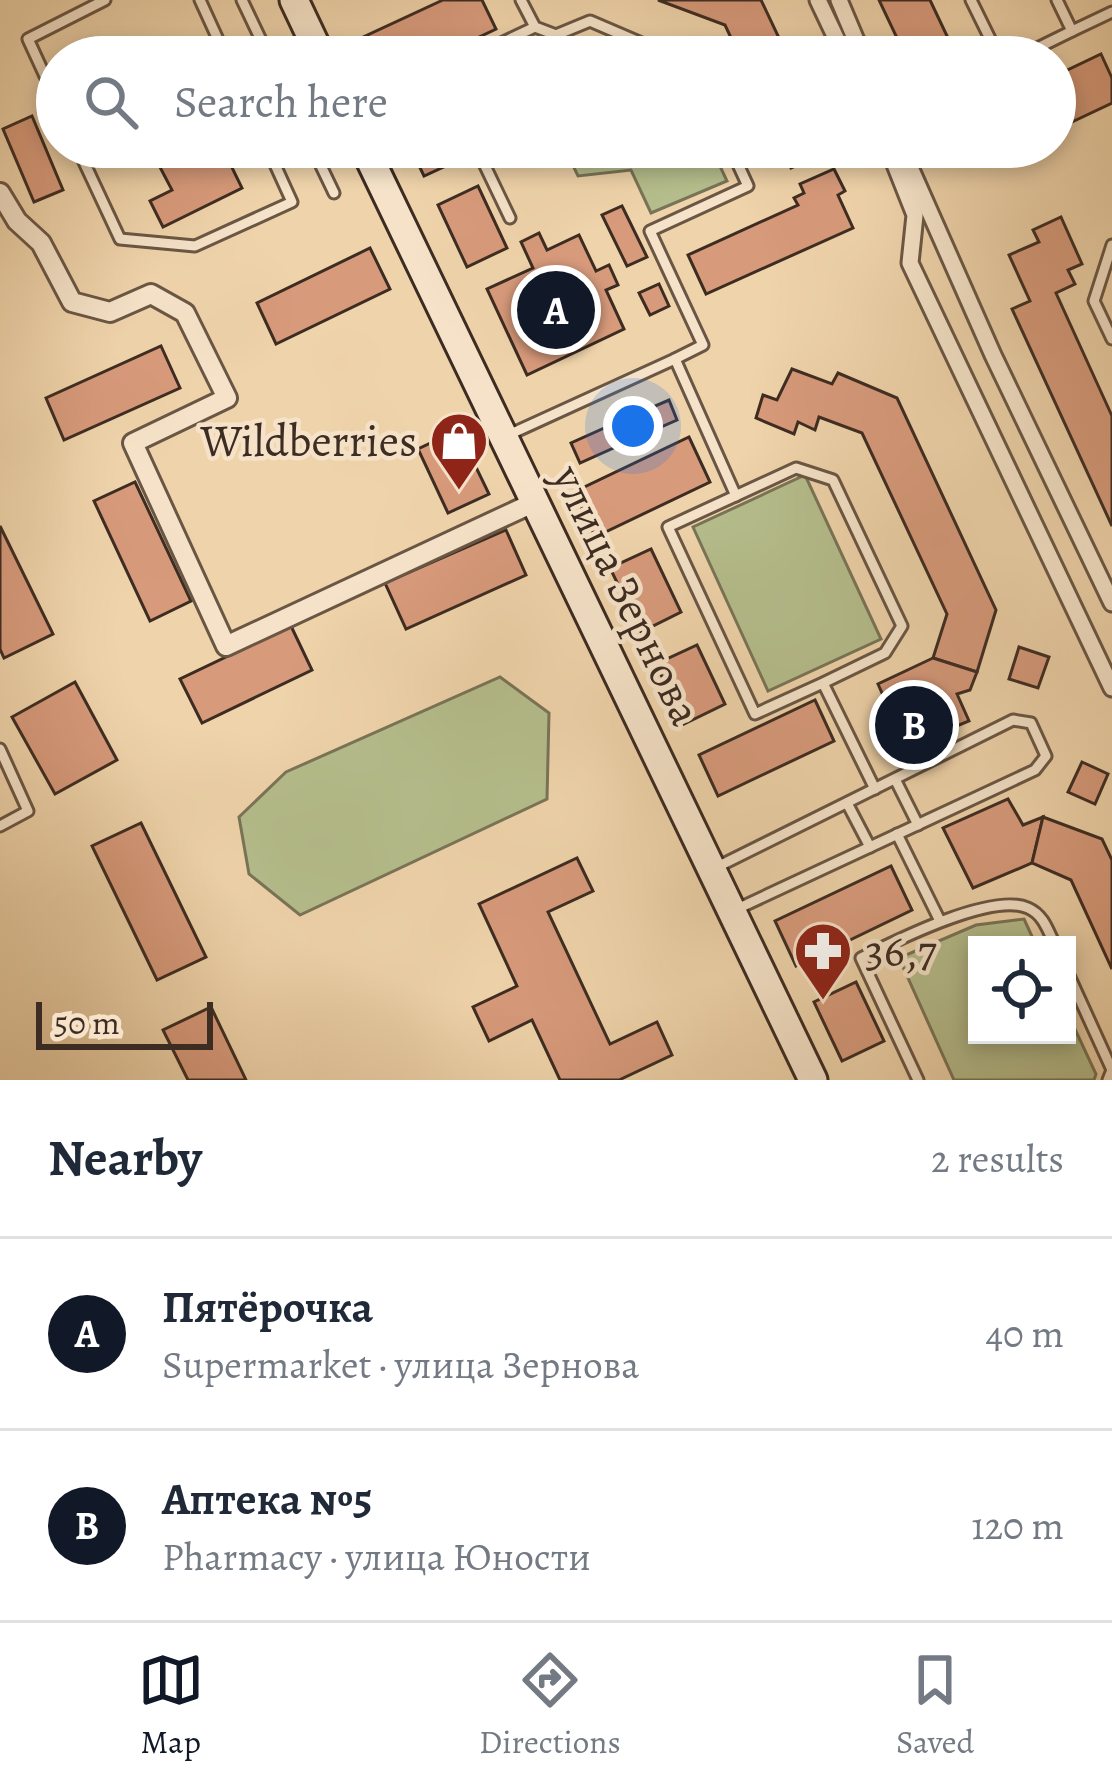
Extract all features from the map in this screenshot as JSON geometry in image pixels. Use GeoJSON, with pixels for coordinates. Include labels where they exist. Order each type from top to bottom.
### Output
{"type":"FeatureCollection","features":[{"type":"Feature","properties":{"kind":"main road"},"geometry":{"type":"LineString","coordinates":[[294,0],[311,36]]}},
{"type":"Feature","properties":{"kind":"main road","name":"улица Зернова"},"geometry":{"type":"LineString","coordinates":[[374,168],[813,1080]]}},
{"type":"Feature","properties":{"kind":"street"},"geometry":{"type":"LineString","coordinates":[[818,0],[835,36]]}},
{"type":"Feature","properties":{"kind":"street"},"geometry":{"type":"LineString","coordinates":[[839,0],[854,36]]}},
{"type":"Feature","properties":{"kind":"street"},"geometry":{"type":"LineString","coordinates":[[896,168],[915,215],[910,263],[1112,688]]}},
{"type":"Feature","properties":{"kind":"street"},"geometry":{"type":"LineString","coordinates":[[910,168],[1112,604]]}},
{"type":"Feature","properties":{"kind":"street"},"geometry":{"type":"LineString","coordinates":[[0,193],[17,221],[41,243],[72,302],[110,312],[151,294],[184,313],[195,334],[226,398],[133,443],[226,646],[535,502]]}},
{"type":"Feature","properties":{"kind":"lane"},"geometry":{"type":"LineString","coordinates":[[36,56],[28,39],[105,0]]}},
{"type":"Feature","properties":{"kind":"lane"},"geometry":{"type":"LineString","coordinates":[[200,0],[216,36]]}},
{"type":"Feature","properties":{"kind":"lane"},"geometry":{"type":"LineString","coordinates":[[242,0],[259,36]]}},
{"type":"Feature","properties":{"kind":"lane"},"geometry":{"type":"LineString","coordinates":[[521,0],[535,27],[556,35],[590,21],[625,36]]}},
{"type":"Feature","properties":{"kind":"lane"},"geometry":{"type":"LineString","coordinates":[[971,0],[989,36]]}},
{"type":"Feature","properties":{"kind":"lane"},"geometry":{"type":"LineString","coordinates":[[1057,0],[1072,31]]}},
{"type":"Feature","properties":{"kind":"lane"},"geometry":{"type":"LineString","coordinates":[[1062,36],[1112,12]]}},
{"type":"Feature","properties":{"kind":"lane"},"geometry":{"type":"LineString","coordinates":[[516,36],[535,27]]}},
{"type":"Feature","properties":{"kind":"lane"},"geometry":{"type":"LineString","coordinates":[[87,168],[120,239],[196,246],[292,202],[277,168]]}},
{"type":"Feature","properties":{"kind":"lane"},"geometry":{"type":"LineString","coordinates":[[322,168],[334,194]]}},
{"type":"Feature","properties":{"kind":"lane"},"geometry":{"type":"LineString","coordinates":[[486,168],[510,218]]}},
{"type":"Feature","properties":{"kind":"lane"},"geometry":{"type":"LineString","coordinates":[[504,437],[703,345],[650,231],[748,186],[740,168]]}},
{"type":"Feature","properties":{"kind":"lane"},"geometry":{"type":"LineString","coordinates":[[1112,245],[1094,301],[1112,339]]}},
{"type":"Feature","properties":{"kind":"lane"},"geometry":{"type":"LineString","coordinates":[[675,359],[736,496]]}},
{"type":"Feature","properties":{"kind":"lane"},"geometry":{"type":"LineString","coordinates":[[796,468],[833,480],[902,626],[885,653],[823,683],[755,715],[668,527],[796,468]]}},
{"type":"Feature","properties":{"kind":"lane"},"geometry":{"type":"LineString","coordinates":[[823,683],[875,789]]}},
{"type":"Feature","properties":{"kind":"lane"},"geometry":{"type":"LineString","coordinates":[[712,870],[1013,721],[1031,723],[1046,755],[1034,770],[732,912]]}},
{"type":"Feature","properties":{"kind":"lane"},"geometry":{"type":"LineString","coordinates":[[0,749],[28,811],[0,826]]}},
{"type":"Feature","properties":{"kind":"lane"},"geometry":{"type":"LineString","coordinates":[[895,779],[918,825]]}},
{"type":"Feature","properties":{"kind":"lane"},"geometry":{"type":"LineString","coordinates":[[847,803],[870,848]]}},
{"type":"Feature","properties":{"kind":"lane"},"geometry":{"type":"LineString","coordinates":[[898,834],[940,920]]}},
{"type":"Feature","properties":{"kind":"lane"},"geometry":{"type":"LineString","coordinates":[[918,1080],[860,958],[940,920],[994,908],[1025,906],[1042,918],[1051,936]]}},
{"type":"Feature","properties":{"kind":"lane"},"geometry":{"type":"LineString","coordinates":[[1076,991],[1112,1070],[1108,1080]]}},
{"type":"Feature","properties":{"kind":"green space"},"geometry":{"type":"Polygon","coordinates":[[[574,168],[721,168],[727,181],[651,213],[631,170],[578,176],[574,168]]]}},
{"type":"Feature","properties":{"kind":"green space"},"geometry":{"type":"Polygon","coordinates":[[[805,475],[881,639],[768,691],[693,527],[805,475]]]}},
{"type":"Feature","properties":{"kind":"green space"},"geometry":{"type":"Polygon","coordinates":[[[500,677],[549,713],[547,799],[300,915],[249,874],[239,817],[286,772],[500,677]]]}},
{"type":"Feature","properties":{"kind":"green space"},"geometry":{"type":"Polygon","coordinates":[[[1024,919],[1032,936],[968,936],[968,1044],[1076,1044],[1076,1031],[1096,1074],[1094,1080],[954,1080],[899,958],[976,925],[1024,919]]]}},
{"type":"Feature","properties":{"kind":"building"},"geometry":{"type":"Polygon","coordinates":[[[443,0],[482,0],[496,29],[481,36],[365,36],[443,0]]]}},
{"type":"Feature","properties":{"kind":"building"},"geometry":{"type":"Polygon","coordinates":[[[658,0],[761,0],[778,36],[730,36],[725,25],[658,0]]]}},
{"type":"Feature","properties":{"kind":"building"},"geometry":{"type":"Polygon","coordinates":[[[879,0],[930,0],[947,36],[896,36],[879,0]]]}},
{"type":"Feature","properties":{"kind":"building"},"geometry":{"type":"Polygon","coordinates":[[[1101,54],[1112,78],[1112,103],[1076,120],[1076,66],[1101,54]]]}},
{"type":"Feature","properties":{"kind":"building"},"geometry":{"type":"Polygon","coordinates":[[[32,116],[36,168],[54,168],[63,190],[34,202],[3,129],[32,116]]]}},
{"type":"Feature","properties":{"kind":"building"},"geometry":{"type":"Polygon","coordinates":[[[160,168],[232,168],[242,188],[163,227],[150,201],[172,190],[160,168]]]}},
{"type":"Feature","properties":{"kind":"building"},"geometry":{"type":"Polygon","coordinates":[[[834,169],[845,191],[838,195],[853,228],[706,294],[688,255],[798,205],[794,198],[804,193],[800,184],[834,169]]]}},
{"type":"Feature","properties":{"kind":"building"},"geometry":{"type":"Polygon","coordinates":[[[478,186],[507,248],[467,267],[438,205],[478,186]]]}},
{"type":"Feature","properties":{"kind":"building"},"geometry":{"type":"Polygon","coordinates":[[[622,206],[647,257],[627,266],[602,215],[622,206]]]}},
{"type":"Feature","properties":{"kind":"building"},"geometry":{"type":"Polygon","coordinates":[[[1061,217],[1082,264],[1068,270],[1075,284],[1056,293],[1112,416],[1112,526],[1012,309],[1030,301],[1009,255],[1039,242],[1033,230],[1061,217]]]}},
{"type":"Feature","properties":{"kind":"building"},"geometry":{"type":"Polygon","coordinates":[[[539,233],[547,250],[579,235],[596,271],[609,265],[618,285],[606,290],[624,329],[527,375],[487,289],[533,268],[521,242],[539,233]]]}},
{"type":"Feature","properties":{"kind":"building"},"geometry":{"type":"Polygon","coordinates":[[[370,248],[390,289],[276,344],[257,303],[370,248]]]}},
{"type":"Feature","properties":{"kind":"building"},"geometry":{"type":"Polygon","coordinates":[[[659,284],[669,306],[650,315],[639,293],[659,284]]]}},
{"type":"Feature","properties":{"kind":"building"},"geometry":{"type":"Polygon","coordinates":[[[161,346],[180,388],[64,440],[46,398],[161,346]]]}},
{"type":"Feature","properties":{"kind":"building"},"geometry":{"type":"Polygon","coordinates":[[[792,369],[832,384],[838,373],[897,398],[996,610],[977,672],[933,658],[947,614],[862,433],[819,417],[815,430],[798,422],[794,434],[756,418],[763,395],[777,400],[792,369]]]}},
{"type":"Feature","properties":{"kind":"building"},"geometry":{"type":"Polygon","coordinates":[[[669,400],[677,420],[629,441],[620,421],[669,400]]]}},
{"type":"Feature","properties":{"kind":"building"},"geometry":{"type":"Polygon","coordinates":[[[620,421],[629,441],[580,463],[571,443],[620,421]]]}},
{"type":"Feature","properties":{"kind":"building"},"geometry":{"type":"Polygon","coordinates":[[[458,430],[489,494],[448,513],[418,449],[458,430]]]}},
{"type":"Feature","properties":{"kind":"building"},"geometry":{"type":"Polygon","coordinates":[[[689,437],[710,482],[595,537],[574,492],[689,437]]]}},
{"type":"Feature","properties":{"kind":"building"},"geometry":{"type":"Polygon","coordinates":[[[135,482],[191,601],[150,621],[94,501],[135,482]]]}},
{"type":"Feature","properties":{"kind":"building"},"geometry":{"type":"Polygon","coordinates":[[[0,526],[53,634],[4,658],[0,649],[0,526]]]}},
{"type":"Feature","properties":{"kind":"building"},"geometry":{"type":"Polygon","coordinates":[[[506,530],[526,575],[406,629],[385,583],[506,530]]]}},
{"type":"Feature","properties":{"kind":"building"},"geometry":{"type":"Polygon","coordinates":[[[651,549],[681,612],[641,632],[610,568],[651,549]]]}},
{"type":"Feature","properties":{"kind":"building"},"geometry":{"type":"Polygon","coordinates":[[[291,626],[312,670],[202,723],[180,679],[291,626]]]}},
{"type":"Feature","properties":{"kind":"building"},"geometry":{"type":"Polygon","coordinates":[[[697,645],[725,704],[684,724],[656,664],[697,645]]]}},
{"type":"Feature","properties":{"kind":"building"},"geometry":{"type":"Polygon","coordinates":[[[1019,647],[1049,657],[1038,688],[1009,679],[1019,647]]]}},
{"type":"Feature","properties":{"kind":"building"},"geometry":{"type":"Polygon","coordinates":[[[933,658],[977,672],[970,690],[957,694],[969,721],[906,747],[878,684],[933,658]]]}},
{"type":"Feature","properties":{"kind":"building"},"geometry":{"type":"Polygon","coordinates":[[[75,682],[117,760],[55,794],[12,717],[75,682]]]}},
{"type":"Feature","properties":{"kind":"building"},"geometry":{"type":"Polygon","coordinates":[[[815,700],[834,741],[718,796],[699,755],[815,700]]]}},
{"type":"Feature","properties":{"kind":"building"},"geometry":{"type":"Polygon","coordinates":[[[1082,762],[1108,774],[1095,804],[1068,792],[1082,762]]]}},
{"type":"Feature","properties":{"kind":"building"},"geometry":{"type":"Polygon","coordinates":[[[1008,799],[1023,825],[1043,817],[1032,863],[973,888],[943,828],[1008,799]]]}},
{"type":"Feature","properties":{"kind":"building"},"geometry":{"type":"Polygon","coordinates":[[[1043,817],[1102,839],[1112,860],[1112,969],[1071,880],[1032,863],[1043,817]]]}},
{"type":"Feature","properties":{"kind":"building"},"geometry":{"type":"Polygon","coordinates":[[[141,823],[206,957],[157,980],[92,846],[141,823]]]}},
{"type":"Feature","properties":{"kind":"building"},"geometry":{"type":"Polygon","coordinates":[[[577,858],[593,891],[548,912],[610,1044],[657,1022],[672,1055],[619,1080],[560,1080],[532,1020],[489,1041],[473,1007],[517,986],[479,904],[577,858]]]}},
{"type":"Feature","properties":{"kind":"building"},"geometry":{"type":"Polygon","coordinates":[[[891,866],[912,910],[796,966],[775,921],[891,866]]]}},
{"type":"Feature","properties":{"kind":"building"},"geometry":{"type":"Polygon","coordinates":[[[856,982],[884,1041],[842,1061],[814,1002],[856,982]]]}},
{"type":"Feature","properties":{"kind":"building"},"geometry":{"type":"Polygon","coordinates":[[[211,1007],[246,1080],[188,1080],[163,1030],[211,1007]]]}},
{"type":"Feature","properties":{"kind":"place","name":"Пятёрочка"},"geometry":{"type":"Point","coordinates":[556,310]}},
{"type":"Feature","properties":{"kind":"place","name":"Wildberries"},"geometry":{"type":"Point","coordinates":[459,492]}},
{"type":"Feature","properties":{"kind":"place","name":"Аптека №5"},"geometry":{"type":"Point","coordinates":[914,725]}},
{"type":"Feature","properties":{"kind":"place","name":"36,7"},"geometry":{"type":"Point","coordinates":[823,1002]}}]}
